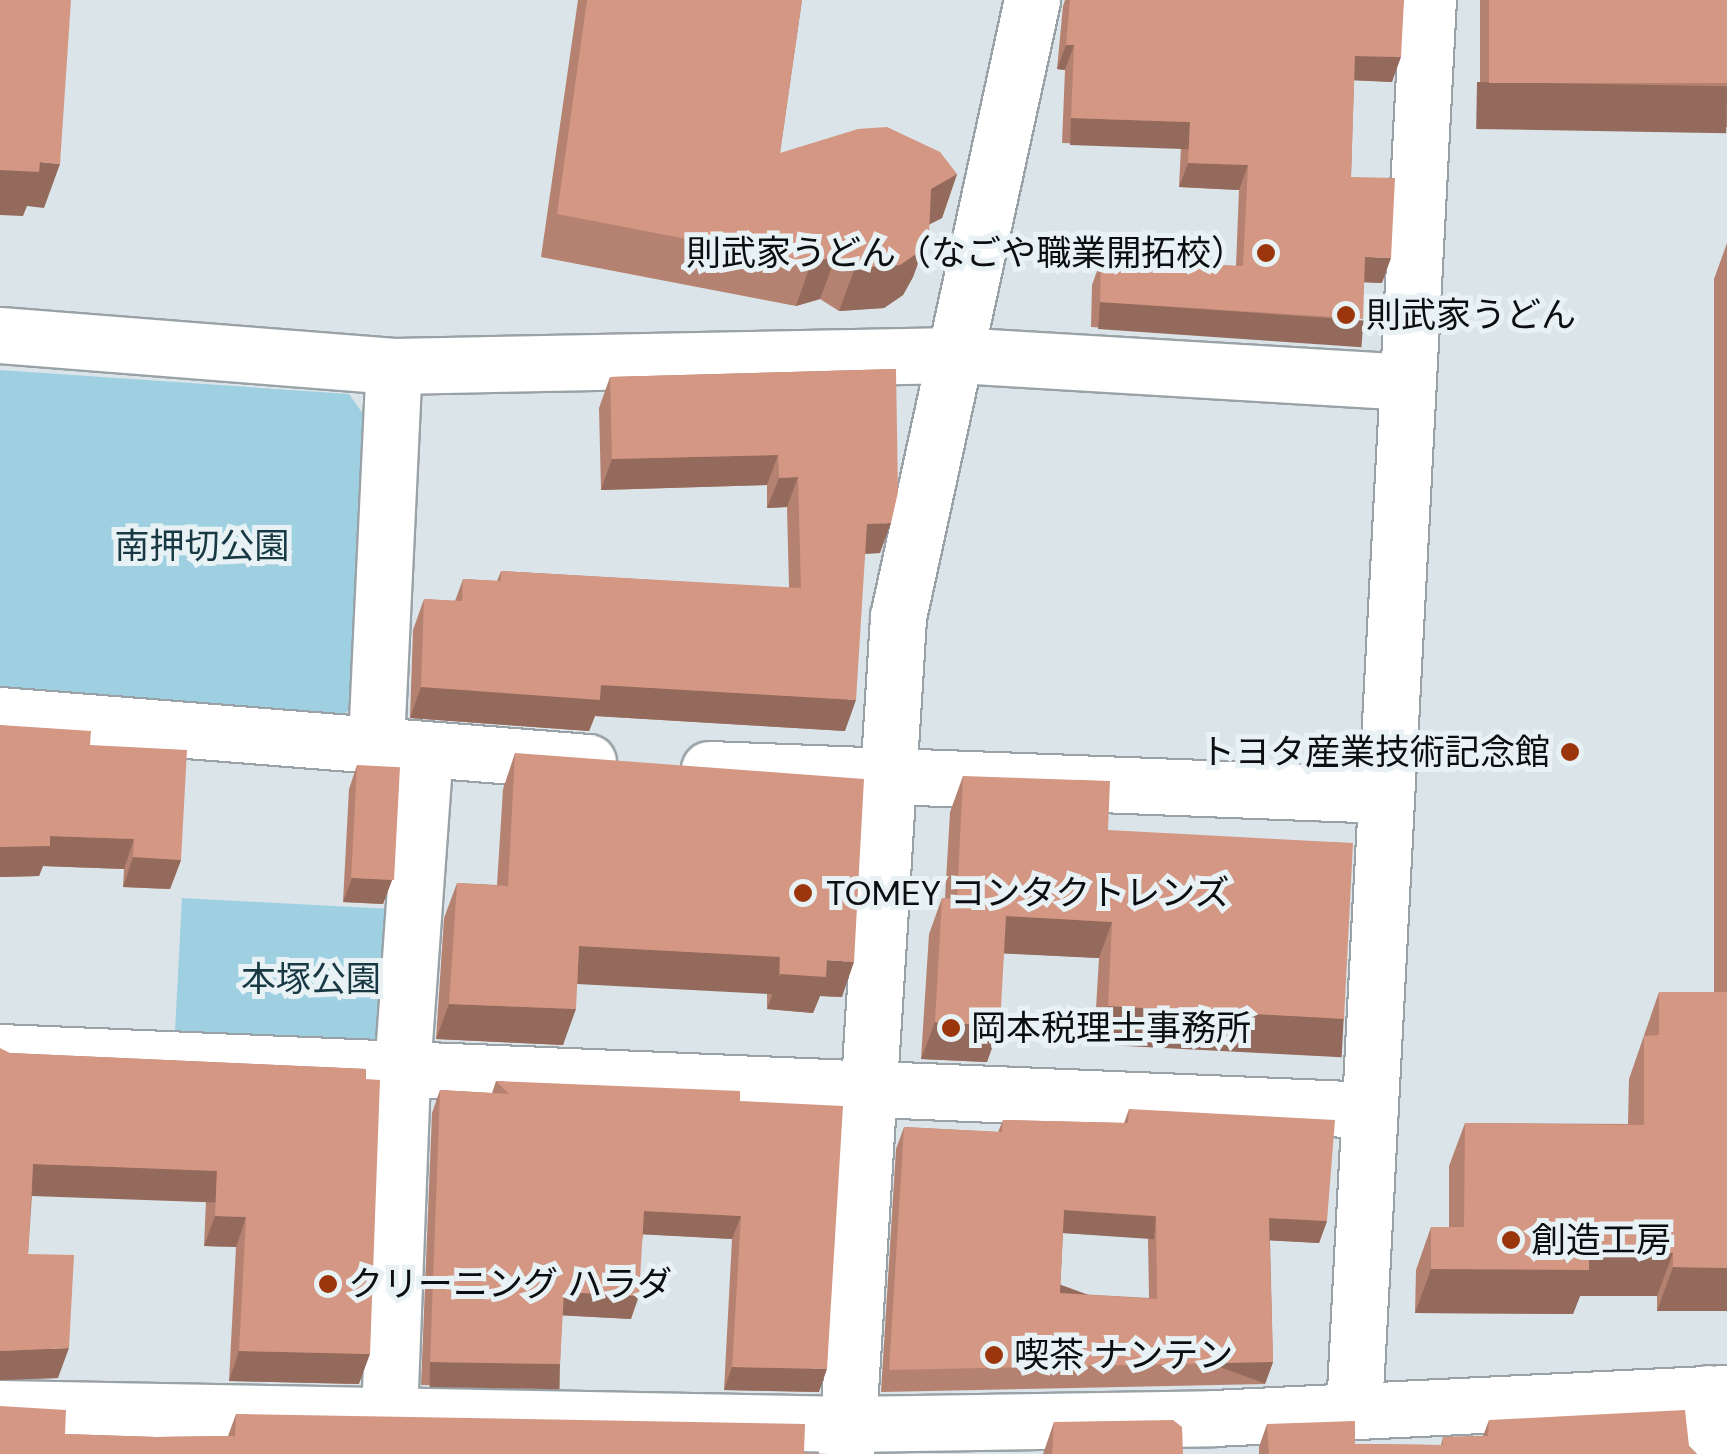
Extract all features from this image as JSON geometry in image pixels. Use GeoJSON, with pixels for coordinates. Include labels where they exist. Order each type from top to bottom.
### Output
{"type":"FeatureCollection","features":[{"type":"Feature","properties":{"kind":"street"},"geometry":{"type":"LineString","coordinates":[[848,1439],[898,617],[1032,0]]}},
{"type":"Feature","properties":{"kind":"street"},"geometry":{"type":"LineString","coordinates":[[1354,1410],[1428,0]]}},
{"type":"Feature","properties":{"kind":"street"},"geometry":{"type":"LineString","coordinates":[[0,335],[394,366],[956,355],[1407,382]]}},
{"type":"Feature","properties":{"kind":"street"},"geometry":{"type":"LineString","coordinates":[[389,1415],[402,1070],[394,366]]}},
{"type":"Feature","properties":{"kind":"street"},"geometry":{"type":"LineString","coordinates":[[0,715],[647,765],[889,778],[1386,795]]}},
{"type":"Feature","properties":{"kind":"street"},"geometry":{"type":"LineString","coordinates":[[0,1052],[1370,1110]]}},
{"type":"Feature","properties":{"kind":"street"},"geometry":{"type":"LineString","coordinates":[[0,1408],[389,1415],[848,1439],[1214,1436],[1354,1410],[1718,1393],[1708,1454]]}},
{"type":"Feature","properties":{"kind":"green space","name":"南押切公園"},"geometry":{"type":"Polygon","coordinates":[[[0,370],[349,394],[371,425],[358,703],[337,719],[0,692],[0,370]]]}},
{"type":"Feature","properties":{"kind":"green space","name":"本塚公園"},"geometry":{"type":"Polygon","coordinates":[[[182,898],[401,909],[393,1056],[174,1045],[182,898]]]}},
{"type":"Feature","properties":{"kind":"building"},"geometry":{"type":"Polygon","coordinates":[[[0,0],[71,0],[60,164],[40,162],[39,172],[0,170],[0,0]]]}},
{"type":"Feature","properties":{"kind":"building"},"geometry":{"type":"Polygon","coordinates":[[[587,0],[802,0],[780,153],[858,129],[887,127],[940,152],[957,174],[931,189],[929,234],[919,252],[900,265],[855,268],[836,256],[811,263],[557,214],[587,0]]]}},
{"type":"Feature","properties":{"kind":"building"},"geometry":{"type":"Polygon","coordinates":[[[1070,0],[1404,0],[1401,57],[1355,56],[1351,177],[1395,178],[1391,258],[1365,257],[1363,319],[1100,302],[1101,260],[1243,266],[1248,165],[1188,163],[1190,122],[1071,118],[1074,45],[1066,45],[1070,0]]]}},
{"type":"Feature","properties":{"kind":"building"},"geometry":{"type":"Polygon","coordinates":[[[1489,0],[1727,0],[1727,83],[1489,83],[1489,0]]]}},
{"type":"Feature","properties":{"kind":"building"},"geometry":{"type":"Polygon","coordinates":[[[896,369],[898,492],[891,523],[867,524],[856,700],[601,685],[600,700],[421,687],[424,599],[462,601],[463,579],[501,581],[501,571],[801,588],[798,477],[779,478],[778,455],[612,459],[610,377],[896,369]]]}},
{"type":"Feature","properties":{"kind":"building"},"geometry":{"type":"Polygon","coordinates":[[[0,725],[91,731],[90,745],[187,750],[181,860],[133,857],[134,839],[50,836],[50,846],[0,847],[0,725]]]}},
{"type":"Feature","properties":{"kind":"building"},"geometry":{"type":"Polygon","coordinates":[[[515,753],[864,779],[854,962],[827,960],[826,977],[780,974],[780,957],[579,946],[576,1009],[449,1004],[457,883],[508,886],[515,753]]]}},
{"type":"Feature","properties":{"kind":"building"},"geometry":{"type":"Polygon","coordinates":[[[357,765],[400,767],[394,880],[351,878],[357,765]]]}},
{"type":"Feature","properties":{"kind":"building"},"geometry":{"type":"Polygon","coordinates":[[[963,776],[1110,781],[1108,830],[1353,843],[1344,1019],[1108,1006],[1112,922],[1006,916],[1000,1026],[935,1022],[942,898],[957,899],[963,776]]]}},
{"type":"Feature","properties":{"kind":"building"},"geometry":{"type":"Polygon","coordinates":[[[1659,992],[1727,992],[1727,1268],[1673,1267],[1673,1253],[1589,1252],[1589,1270],[1431,1269],[1431,1227],[1464,1227],[1465,1123],[1644,1125],[1644,1036],[1659,1035],[1659,992]]]}},
{"type":"Feature","properties":{"kind":"building"},"geometry":{"type":"Polygon","coordinates":[[[0,1048],[10,1053],[366,1069],[365,1079],[380,1080],[370,1354],[239,1351],[246,1217],[215,1216],[217,1171],[33,1164],[28,1254],[74,1255],[69,1348],[0,1351],[0,1048]]]}},
{"type":"Feature","properties":{"kind":"building"},"geometry":{"type":"Polygon","coordinates":[[[496,1081],[740,1091],[740,1101],[843,1106],[827,1369],[732,1367],[741,1216],[644,1211],[639,1296],[564,1292],[560,1364],[430,1362],[440,1090],[509,1094],[496,1081]]]}},
{"type":"Feature","properties":{"kind":"building"},"geometry":{"type":"Polygon","coordinates":[[[1129,1109],[1335,1120],[1327,1221],[1269,1218],[1273,1362],[889,1370],[904,1127],[1002,1132],[1003,1120],[1128,1123],[1129,1109]],[[1064,1210],[1060,1293],[1157,1299],[1156,1216],[1064,1210]]]}},
{"type":"Feature","properties":{"kind":"building"},"geometry":{"type":"Polygon","coordinates":[[[0,1406],[66,1410],[65,1434],[156,1437],[235,1436],[236,1414],[805,1424],[804,1453],[830,1454],[0,1454],[0,1406]]]}},
{"type":"Feature","properties":{"kind":"building"},"geometry":{"type":"Polygon","coordinates":[[[1685,1410],[1689,1446],[1697,1454],[1269,1454],[1267,1424],[1355,1421],[1355,1444],[1443,1445],[1443,1437],[1488,1436],[1489,1420],[1685,1410]]]}},
{"type":"Feature","properties":{"kind":"building"},"geometry":{"type":"Polygon","coordinates":[[[1173,1420],[1182,1427],[1183,1454],[1052,1454],[1054,1422],[1173,1420]]]}},
{"type":"Feature","properties":{"kind":"place","name":"則武家うどん（なごや職業開拓校）"},"geometry":{"type":"Point","coordinates":[1266,253]}},
{"type":"Feature","properties":{"kind":"place","name":"則武家うどん"},"geometry":{"type":"Point","coordinates":[1346,315]}},
{"type":"Feature","properties":{"kind":"place","name":"トヨタ産業技術記念館"},"geometry":{"type":"Point","coordinates":[1570,752]}},
{"type":"Feature","properties":{"kind":"place","name":"TOMEY コンタクトレンズ"},"geometry":{"type":"Point","coordinates":[803,893]}},
{"type":"Feature","properties":{"kind":"place","name":"岡本税理士事務所"},"geometry":{"type":"Point","coordinates":[951,1028]}},
{"type":"Feature","properties":{"kind":"place","name":"創造工房"},"geometry":{"type":"Point","coordinates":[1511,1240]}},
{"type":"Feature","properties":{"kind":"place","name":"クリーニング ハラダ"},"geometry":{"type":"Point","coordinates":[328,1284]}},
{"type":"Feature","properties":{"kind":"place","name":"喫茶 ナンテン"},"geometry":{"type":"Point","coordinates":[994,1355]}}]}
